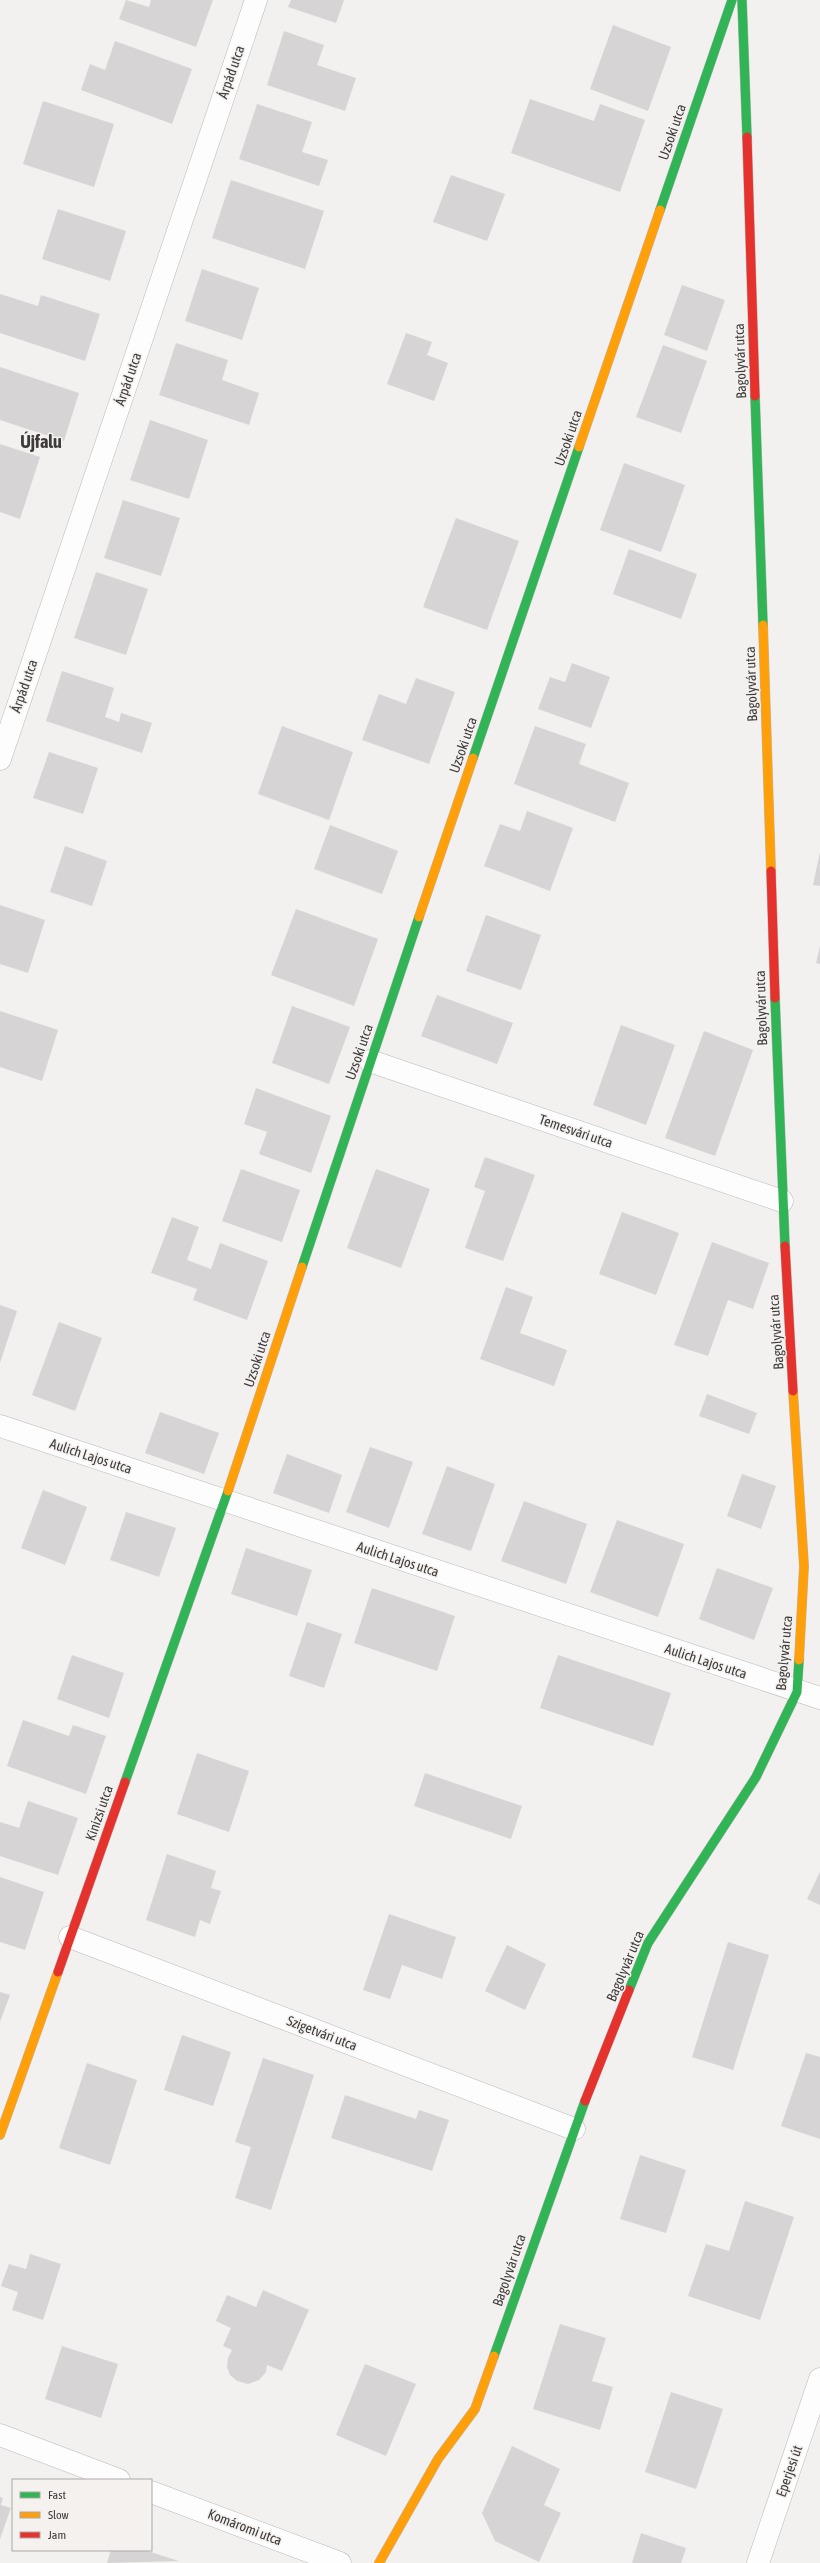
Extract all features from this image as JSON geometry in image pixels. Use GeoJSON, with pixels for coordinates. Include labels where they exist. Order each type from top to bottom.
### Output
{"type":"FeatureCollection","features":[{"type":"Feature","properties":{"kind":"street","name":"Árpád utca"},"geometry":{"type":"LineString","coordinates":[[0,759],[256,0]]}},
{"type":"Feature","properties":{"kind":"street","name":"Uzsoki utca"},"geometry":{"type":"LineString","coordinates":[[225,1500],[370,1062],[732,0]]}},
{"type":"Feature","properties":{"kind":"street","name":"Bagolyvár utca"},"geometry":{"type":"LineString","coordinates":[[379,2563],[438,2459],[475,2409],[574,2129],[648,1943],[756,1777],[797,1692],[804,1566],[782,1201],[742,0]]}},
{"type":"Feature","properties":{"kind":"street","name":"Temesvári utca"},"geometry":{"type":"LineString","coordinates":[[370,1062],[782,1201]]}},
{"type":"Feature","properties":{"kind":"street","name":"Aulich Lajos utca"},"geometry":{"type":"LineString","coordinates":[[0,1426],[797,1692]]}},
{"type":"Feature","properties":{"kind":"street","name":"Kinizsi utca"},"geometry":{"type":"LineString","coordinates":[[0,2135],[225,1500]]}},
{"type":"Feature","properties":{"kind":"street"},"geometry":{"type":"LineString","coordinates":[[797,1692],[820,1698]]}},
{"type":"Feature","properties":{"kind":"street","name":"Szigetvári utca"},"geometry":{"type":"LineString","coordinates":[[70,1937],[574,2129]]}},
{"type":"Feature","properties":{"kind":"street","name":"Eperjesi út"},"geometry":{"type":"LineString","coordinates":[[758,2563],[820,2379]]}},
{"type":"Feature","properties":{"kind":"street"},"geometry":{"type":"LineString","coordinates":[[0,2435],[116,2479]]}},
{"type":"Feature","properties":{"kind":"street","name":"Komáromi utca"},"geometry":{"type":"LineString","coordinates":[[152,2492],[340,2563]]}},
{"type":"Feature","properties":{"kind":"building"},"geometry":{"type":"Polygon","coordinates":[[[126,0],[149,7],[151,0],[213,0],[196,47],[119,19],[126,0]]]}},
{"type":"Feature","properties":{"kind":"building"},"geometry":{"type":"Polygon","coordinates":[[[291,0],[344,0],[336,23],[288,7],[291,0]]]}},
{"type":"Feature","properties":{"kind":"building"},"geometry":{"type":"Polygon","coordinates":[[[613,25],[671,47],[648,111],[590,89],[613,25]]]}},
{"type":"Feature","properties":{"kind":"building"},"geometry":{"type":"Polygon","coordinates":[[[284,31],[324,45],[317,65],[356,78],[345,111],[267,85],[284,31]]]}},
{"type":"Feature","properties":{"kind":"building"},"geometry":{"type":"Polygon","coordinates":[[[115,41],[192,69],[172,124],[81,90],[90,64],[105,70],[115,41]]]}},
{"type":"Feature","properties":{"kind":"building"},"geometry":{"type":"Polygon","coordinates":[[[530,99],[594,121],[600,104],[645,120],[620,192],[511,153],[530,99]]]}},
{"type":"Feature","properties":{"kind":"building"},"geometry":{"type":"Polygon","coordinates":[[[43,101],[114,124],[94,187],[23,164],[43,101]]]}},
{"type":"Feature","properties":{"kind":"building"},"geometry":{"type":"Polygon","coordinates":[[[257,104],[312,122],[302,152],[328,160],[319,186],[239,159],[257,104]]]}},
{"type":"Feature","properties":{"kind":"building"},"geometry":{"type":"Polygon","coordinates":[[[451,175],[505,194],[487,241],[433,222],[451,175]]]}},
{"type":"Feature","properties":{"kind":"building"},"geometry":{"type":"Polygon","coordinates":[[[231,180],[324,211],[305,269],[212,238],[231,180]]]}},
{"type":"Feature","properties":{"kind":"building"},"geometry":{"type":"Polygon","coordinates":[[[58,209],[126,231],[110,281],[42,259],[58,209]]]}},
{"type":"Feature","properties":{"kind":"building"},"geometry":{"type":"Polygon","coordinates":[[[202,269],[259,288],[242,340],[185,321],[202,269]]]}},
{"type":"Feature","properties":{"kind":"building"},"geometry":{"type":"Polygon","coordinates":[[[682,285],[725,300],[707,351],[664,335],[682,285]]]}},
{"type":"Feature","properties":{"kind":"building"},"geometry":{"type":"Polygon","coordinates":[[[0,294],[38,306],[41,295],[100,314],[85,361],[0,333],[0,294]]]}},
{"type":"Feature","properties":{"kind":"building"},"geometry":{"type":"Polygon","coordinates":[[[406,333],[432,342],[427,355],[448,363],[434,401],[387,384],[406,333]]]}},
{"type":"Feature","properties":{"kind":"building"},"geometry":{"type":"Polygon","coordinates":[[[176,343],[228,360],[222,380],[259,393],[249,425],[159,395],[176,343]]]}},
{"type":"Feature","properties":{"kind":"building"},"geometry":{"type":"Polygon","coordinates":[[[663,345],[707,361],[681,433],[636,417],[663,345]]]}},
{"type":"Feature","properties":{"kind":"building"},"geometry":{"type":"Polygon","coordinates":[[[0,367],[79,393],[64,441],[0,420],[0,367]]]}},
{"type":"Feature","properties":{"kind":"building"},"geometry":{"type":"Polygon","coordinates":[[[150,420],[208,440],[189,499],[130,480],[150,420]]]}},
{"type":"Feature","properties":{"kind":"building"},"geometry":{"type":"Polygon","coordinates":[[[0,444],[40,457],[20,519],[0,512],[0,444]]]}},
{"type":"Feature","properties":{"kind":"building"},"geometry":{"type":"Polygon","coordinates":[[[624,463],[685,485],[661,552],[600,530],[624,463]]]}},
{"type":"Feature","properties":{"kind":"building"},"geometry":{"type":"Polygon","coordinates":[[[123,500],[180,518],[161,576],[104,558],[123,500]]]}},
{"type":"Feature","properties":{"kind":"building"},"geometry":{"type":"Polygon","coordinates":[[[456,518],[519,541],[487,630],[423,607],[456,518]]]}},
{"type":"Feature","properties":{"kind":"building"},"geometry":{"type":"Polygon","coordinates":[[[629,549],[697,574],[681,619],[613,594],[629,549]]]}},
{"type":"Feature","properties":{"kind":"building"},"geometry":{"type":"Polygon","coordinates":[[[96,572],[148,589],[126,655],[74,638],[96,572]]]}},
{"type":"Feature","properties":{"kind":"building"},"geometry":{"type":"Polygon","coordinates":[[[572,663],[610,677],[591,728],[538,709],[550,677],[565,682],[572,663]]]}},
{"type":"Feature","properties":{"kind":"building"},"geometry":{"type":"Polygon","coordinates":[[[62,671],[114,688],[105,717],[119,722],[121,713],[152,723],[142,753],[46,721],[62,671]]]}},
{"type":"Feature","properties":{"kind":"building"},"geometry":{"type":"Polygon","coordinates":[[[416,678],[455,692],[429,764],[362,740],[379,694],[406,704],[416,678]]]}},
{"type":"Feature","properties":{"kind":"building"},"geometry":{"type":"Polygon","coordinates":[[[282,726],[353,752],[329,820],[258,794],[282,726]]]}},
{"type":"Feature","properties":{"kind":"building"},"geometry":{"type":"Polygon","coordinates":[[[535,726],[586,744],[579,764],[629,783],[615,822],[514,784],[535,726]]]}},
{"type":"Feature","properties":{"kind":"building"},"geometry":{"type":"Polygon","coordinates":[[[49,752],[98,768],[83,814],[33,798],[49,752]]]}},
{"type":"Feature","properties":{"kind":"building"},"geometry":{"type":"Polygon","coordinates":[[[527,811],[573,828],[550,891],[484,866],[500,824],[520,831],[527,811]]]}},
{"type":"Feature","properties":{"kind":"building"},"geometry":{"type":"Polygon","coordinates":[[[330,825],[398,851],[382,894],[314,869],[330,825]]]}},
{"type":"Feature","properties":{"kind":"building"},"geometry":{"type":"Polygon","coordinates":[[[65,846],[107,861],[92,906],[50,892],[65,846]]]}},
{"type":"Feature","properties":{"kind":"building"},"geometry":{"type":"Polygon","coordinates":[[[820,852],[820,886],[813,885],[820,852]]]}},
{"type":"Feature","properties":{"kind":"building"},"geometry":{"type":"Polygon","coordinates":[[[0,905],[45,920],[28,973],[0,964],[0,905]]]}},
{"type":"Feature","properties":{"kind":"building"},"geometry":{"type":"Polygon","coordinates":[[[296,909],[378,939],[354,1006],[271,975],[296,909]]]}},
{"type":"Feature","properties":{"kind":"building"},"geometry":{"type":"Polygon","coordinates":[[[486,915],[541,935],[521,990],[466,971],[486,915]]]}},
{"type":"Feature","properties":{"kind":"building"},"geometry":{"type":"Polygon","coordinates":[[[820,946],[820,964],[816,963],[820,946]]]}},
{"type":"Feature","properties":{"kind":"building"},"geometry":{"type":"Polygon","coordinates":[[[437,995],[513,1023],[497,1064],[421,1036],[437,995]]]}},
{"type":"Feature","properties":{"kind":"building"},"geometry":{"type":"Polygon","coordinates":[[[292,1006],[350,1027],[329,1084],[272,1063],[292,1006]]]}},
{"type":"Feature","properties":{"kind":"building"},"geometry":{"type":"Polygon","coordinates":[[[0,1011],[58,1030],[42,1081],[0,1067],[0,1011]]]}},
{"type":"Feature","properties":{"kind":"building"},"geometry":{"type":"Polygon","coordinates":[[[621,1025],[675,1045],[646,1125],[593,1105],[621,1025]]]}},
{"type":"Feature","properties":{"kind":"building"},"geometry":{"type":"Polygon","coordinates":[[[704,1031],[753,1050],[715,1156],[665,1138],[704,1031]]]}},
{"type":"Feature","properties":{"kind":"building"},"geometry":{"type":"Polygon","coordinates":[[[256,1088],[331,1116],[311,1173],[259,1154],[267,1132],[244,1124],[256,1088]]]}},
{"type":"Feature","properties":{"kind":"building"},"geometry":{"type":"Polygon","coordinates":[[[485,1157],[535,1175],[503,1261],[465,1248],[485,1191],[474,1187],[485,1157]]]}},
{"type":"Feature","properties":{"kind":"building"},"geometry":{"type":"Polygon","coordinates":[[[241,1169],[300,1190],[282,1242],[222,1221],[241,1169]]]}},
{"type":"Feature","properties":{"kind":"building"},"geometry":{"type":"Polygon","coordinates":[[[376,1169],[430,1189],[401,1268],[347,1248],[376,1169]]]}},
{"type":"Feature","properties":{"kind":"building"},"geometry":{"type":"Polygon","coordinates":[[[622,1212],[679,1233],[656,1295],[599,1274],[622,1212]]]}},
{"type":"Feature","properties":{"kind":"building"},"geometry":{"type":"Polygon","coordinates":[[[172,1217],[199,1227],[187,1260],[211,1269],[220,1243],[268,1261],[247,1320],[193,1300],[197,1289],[151,1273],[172,1217]]]}},
{"type":"Feature","properties":{"kind":"building"},"geometry":{"type":"Polygon","coordinates":[[[712,1242],[769,1263],[753,1309],[728,1300],[708,1356],[674,1345],[712,1242]]]}},
{"type":"Feature","properties":{"kind":"building"},"geometry":{"type":"Polygon","coordinates":[[[506,1287],[533,1297],[520,1333],[567,1350],[554,1386],[480,1359],[506,1287]]]}},
{"type":"Feature","properties":{"kind":"building"},"geometry":{"type":"Polygon","coordinates":[[[0,1305],[17,1311],[0,1363],[0,1305]]]}},
{"type":"Feature","properties":{"kind":"building"},"geometry":{"type":"Polygon","coordinates":[[[59,1322],[102,1338],[75,1411],[32,1395],[59,1322]]]}},
{"type":"Feature","properties":{"kind":"building"},"geometry":{"type":"Polygon","coordinates":[[[707,1394],[757,1413],[749,1434],[699,1416],[707,1394]]]}},
{"type":"Feature","properties":{"kind":"building"},"geometry":{"type":"Polygon","coordinates":[[[160,1412],[219,1433],[204,1474],[145,1453],[160,1412]]]}},
{"type":"Feature","properties":{"kind":"building"},"geometry":{"type":"Polygon","coordinates":[[[370,1447],[413,1462],[389,1528],[346,1512],[370,1447]]]}},
{"type":"Feature","properties":{"kind":"building"},"geometry":{"type":"Polygon","coordinates":[[[287,1454],[342,1475],[329,1513],[273,1493],[287,1454]]]}},
{"type":"Feature","properties":{"kind":"building"},"geometry":{"type":"Polygon","coordinates":[[[447,1466],[495,1484],[471,1551],[422,1534],[447,1466]]]}},
{"type":"Feature","properties":{"kind":"building"},"geometry":{"type":"Polygon","coordinates":[[[742,1474],[776,1486],[761,1529],[727,1516],[742,1474]]]}},
{"type":"Feature","properties":{"kind":"building"},"geometry":{"type":"Polygon","coordinates":[[[43,1490],[87,1507],[65,1565],[21,1548],[43,1490]]]}},
{"type":"Feature","properties":{"kind":"building"},"geometry":{"type":"Polygon","coordinates":[[[524,1501],[587,1524],[566,1584],[501,1561],[524,1501]]]}},
{"type":"Feature","properties":{"kind":"building"},"geometry":{"type":"Polygon","coordinates":[[[126,1512],[176,1528],[159,1577],[110,1560],[126,1512]]]}},
{"type":"Feature","properties":{"kind":"building"},"geometry":{"type":"Polygon","coordinates":[[[617,1520],[684,1544],[658,1617],[590,1592],[617,1520]]]}},
{"type":"Feature","properties":{"kind":"building"},"geometry":{"type":"Polygon","coordinates":[[[246,1548],[312,1570],[297,1616],[231,1594],[246,1548]]]}},
{"type":"Feature","properties":{"kind":"building"},"geometry":{"type":"Polygon","coordinates":[[[717,1568],[773,1588],[754,1640],[699,1619],[717,1568]]]}},
{"type":"Feature","properties":{"kind":"building"},"geometry":{"type":"Polygon","coordinates":[[[372,1588],[455,1616],[437,1671],[354,1643],[372,1588]]]}},
{"type":"Feature","properties":{"kind":"building"},"geometry":{"type":"Polygon","coordinates":[[[307,1622],[342,1634],[324,1688],[289,1676],[307,1622]]]}},
{"type":"Feature","properties":{"kind":"building"},"geometry":{"type":"Polygon","coordinates":[[[72,1655],[124,1673],[109,1718],[57,1699],[72,1655]]]}},
{"type":"Feature","properties":{"kind":"building"},"geometry":{"type":"Polygon","coordinates":[[[558,1655],[671,1693],[653,1746],[540,1708],[558,1655]]]}},
{"type":"Feature","properties":{"kind":"building"},"geometry":{"type":"Polygon","coordinates":[[[23,1720],[69,1736],[73,1725],[106,1736],[86,1794],[7,1766],[23,1720]]]}},
{"type":"Feature","properties":{"kind":"building"},"geometry":{"type":"Polygon","coordinates":[[[197,1753],[249,1771],[229,1832],[177,1814],[197,1753]]]}},
{"type":"Feature","properties":{"kind":"building"},"geometry":{"type":"Polygon","coordinates":[[[425,1773],[522,1806],[511,1839],[414,1806],[425,1773]]]}},
{"type":"Feature","properties":{"kind":"building"},"geometry":{"type":"Polygon","coordinates":[[[28,1801],[78,1818],[58,1875],[0,1856],[0,1822],[19,1828],[28,1801]]]}},
{"type":"Feature","properties":{"kind":"building"},"geometry":{"type":"Polygon","coordinates":[[[167,1854],[216,1871],[211,1888],[221,1891],[210,1924],[200,1920],[195,1937],[146,1920],[167,1854]]]}},
{"type":"Feature","properties":{"kind":"building"},"geometry":{"type":"Polygon","coordinates":[[[820,1872],[820,1905],[807,1899],[820,1872]]]}},
{"type":"Feature","properties":{"kind":"building"},"geometry":{"type":"Polygon","coordinates":[[[0,1877],[44,1892],[25,1950],[0,1942],[0,1877]]]}},
{"type":"Feature","properties":{"kind":"building"},"geometry":{"type":"Polygon","coordinates":[[[389,1914],[456,1937],[442,1979],[402,1965],[390,1999],[363,1990],[389,1914]]]}},
{"type":"Feature","properties":{"kind":"building"},"geometry":{"type":"Polygon","coordinates":[[[728,1942],[769,1955],[733,2070],[692,2057],[728,1942]]]}},
{"type":"Feature","properties":{"kind":"building"},"geometry":{"type":"Polygon","coordinates":[[[507,1945],[546,1964],[525,2010],[485,1991],[507,1945]]]}},
{"type":"Feature","properties":{"kind":"building"},"geometry":{"type":"Polygon","coordinates":[[[0,1992],[10,1995],[0,2022],[0,1992]]]}},
{"type":"Feature","properties":{"kind":"building"},"geometry":{"type":"Polygon","coordinates":[[[182,2035],[231,2052],[213,2106],[164,2090],[182,2035]]]}},
{"type":"Feature","properties":{"kind":"building"},"geometry":{"type":"Polygon","coordinates":[[[806,2053],[820,2057],[820,2139],[781,2126],[806,2053]]]}},
{"type":"Feature","properties":{"kind":"building"},"geometry":{"type":"Polygon","coordinates":[[[263,2058],[314,2075],[271,2210],[235,2198],[251,2147],[235,2142],[263,2058]]]}},
{"type":"Feature","properties":{"kind":"building"},"geometry":{"type":"Polygon","coordinates":[[[87,2063],[137,2080],[110,2165],[59,2148],[87,2063]]]}},
{"type":"Feature","properties":{"kind":"building"},"geometry":{"type":"Polygon","coordinates":[[[345,2095],[416,2119],[419,2110],[449,2120],[432,2171],[331,2138],[345,2095]]]}},
{"type":"Feature","properties":{"kind":"building"},"geometry":{"type":"Polygon","coordinates":[[[640,2155],[686,2170],[666,2233],[620,2219],[640,2155]]]}},
{"type":"Feature","properties":{"kind":"building"},"geometry":{"type":"Polygon","coordinates":[[[745,2201],[794,2217],[760,2320],[688,2296],[706,2244],[729,2251],[745,2201]]]}},
{"type":"Feature","properties":{"kind":"building"},"geometry":{"type":"Polygon","coordinates":[[[30,2254],[61,2264],[43,2320],[12,2310],[18,2292],[1,2286],[9,2264],[26,2269],[30,2254]]]}},
{"type":"Feature","properties":{"kind":"building"},"geometry":{"type":"Polygon","coordinates":[[[263,2290],[309,2310],[282,2371],[267,2365],[266,2372],[259,2380],[248,2384],[237,2381],[230,2375],[227,2367],[228,2358],[232,2350],[223,2346],[231,2328],[216,2321],[227,2295],[256,2307],[263,2290]]]}},
{"type":"Feature","properties":{"kind":"building"},"geometry":{"type":"Polygon","coordinates":[[[560,2324],[606,2338],[592,2381],[613,2387],[600,2430],[533,2409],[560,2324]]]}},
{"type":"Feature","properties":{"kind":"building"},"geometry":{"type":"Polygon","coordinates":[[[62,2346],[118,2364],[101,2418],[45,2399],[62,2346]]]}},
{"type":"Feature","properties":{"kind":"building"},"geometry":{"type":"Polygon","coordinates":[[[365,2364],[416,2384],[386,2456],[336,2435],[365,2364]]]}},
{"type":"Feature","properties":{"kind":"building"},"geometry":{"type":"Polygon","coordinates":[[[671,2392],[723,2409],[696,2489],[645,2472],[671,2392]]]}},
{"type":"Feature","properties":{"kind":"building"},"geometry":{"type":"Polygon","coordinates":[[[512,2446],[560,2469],[544,2505],[561,2513],[539,2562],[495,2541],[482,2513],[512,2446]]]}},
{"type":"Feature","properties":{"kind":"building"},"geometry":{"type":"Polygon","coordinates":[[[0,2497],[3,2498],[1,2505],[11,2508],[0,2539],[0,2497]]]}},
{"type":"Feature","properties":{"kind":"building"},"geometry":{"type":"Polygon","coordinates":[[[641,2533],[686,2548],[681,2563],[632,2563],[641,2533]]]}},
{"type":"Feature","properties":{"kind":"building"},"geometry":{"type":"Polygon","coordinates":[[[111,2551],[147,2551],[179,2561],[107,2563],[111,2551]]]}},
{"type":"Feature","properties":{"kind":"traffic: fast"},"geometry":{"type":"LineString","coordinates":[[660,210],[732,0]]}},
{"type":"Feature","properties":{"kind":"traffic: fast"},"geometry":{"type":"LineString","coordinates":[[742,0],[747,137]]}},
{"type":"Feature","properties":{"kind":"traffic: fast"},"geometry":{"type":"LineString","coordinates":[[755,396],[763,625]]}},
{"type":"Feature","properties":{"kind":"traffic: fast"},"geometry":{"type":"LineString","coordinates":[[473,758],[579,447]]}},
{"type":"Feature","properties":{"kind":"traffic: fast"},"geometry":{"type":"LineString","coordinates":[[302,1267],[419,917]]}},
{"type":"Feature","properties":{"kind":"traffic: fast"},"geometry":{"type":"LineString","coordinates":[[775,998],[785,1246]]}},
{"type":"Feature","properties":{"kind":"traffic: fast"},"geometry":{"type":"LineString","coordinates":[[125,1782],[228,1491]]}},
{"type":"Feature","properties":{"kind":"traffic: fast"},"geometry":{"type":"LineString","coordinates":[[629,1990],[648,1943],[756,1777],[797,1692],[799,1660]]}},
{"type":"Feature","properties":{"kind":"traffic: fast"},"geometry":{"type":"LineString","coordinates":[[494,2356],[585,2101]]}},
{"type":"Feature","properties":{"kind":"traffic: slow"},"geometry":{"type":"LineString","coordinates":[[579,447],[660,210]]}},
{"type":"Feature","properties":{"kind":"traffic: slow"},"geometry":{"type":"LineString","coordinates":[[763,625],[771,871]]}},
{"type":"Feature","properties":{"kind":"traffic: slow"},"geometry":{"type":"LineString","coordinates":[[419,917],[473,758]]}},
{"type":"Feature","properties":{"kind":"traffic: slow"},"geometry":{"type":"LineString","coordinates":[[228,1491],[302,1267]]}},
{"type":"Feature","properties":{"kind":"traffic: slow"},"geometry":{"type":"LineString","coordinates":[[793,1391],[804,1566],[799,1660]]}},
{"type":"Feature","properties":{"kind":"traffic: slow"},"geometry":{"type":"LineString","coordinates":[[0,2135],[58,1972]]}},
{"type":"Feature","properties":{"kind":"traffic: slow"},"geometry":{"type":"LineString","coordinates":[[379,2563],[438,2459],[475,2409],[494,2356]]}},
{"type":"Feature","properties":{"kind":"traffic: jam"},"geometry":{"type":"LineString","coordinates":[[747,137],[755,396]]}},
{"type":"Feature","properties":{"kind":"traffic: jam"},"geometry":{"type":"LineString","coordinates":[[771,871],[775,998]]}},
{"type":"Feature","properties":{"kind":"traffic: jam"},"geometry":{"type":"LineString","coordinates":[[785,1246],[793,1391]]}},
{"type":"Feature","properties":{"kind":"traffic: jam"},"geometry":{"type":"LineString","coordinates":[[58,1972],[125,1782]]}},
{"type":"Feature","properties":{"kind":"traffic: jam"},"geometry":{"type":"LineString","coordinates":[[585,2101],[629,1990]]}},
{"type":"Feature","properties":{"kind":"district","name":"Újfalu"},"geometry":{"type":"Point","coordinates":[41,441]}}]}
